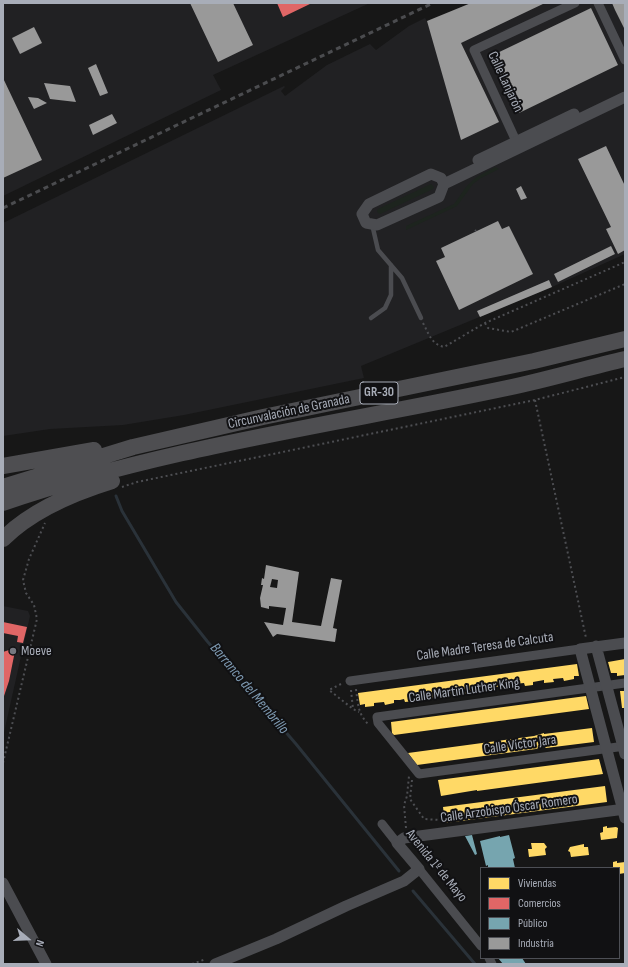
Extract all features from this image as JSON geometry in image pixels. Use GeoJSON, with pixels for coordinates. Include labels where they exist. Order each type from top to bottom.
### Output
{"type":"FeatureCollection","features":[{"type":"Feature","properties":{"kind":"highway","name":"Circunvalación de Granada"},"geometry":{"type":"LineString","coordinates":[[3,487],[133,447],[263,417],[534,361],[625,339]]}},
{"type":"Feature","properties":{"kind":"highway","name":"Circunvalación de Granada"},"geometry":{"type":"LineString","coordinates":[[3,504],[34,493],[121,468],[250,439],[508,388],[625,359]]}},
{"type":"Feature","properties":{"kind":"highway"},"geometry":{"type":"LineString","coordinates":[[3,539],[32,516],[76,494],[103,483],[132,474],[226,452],[250,439]]}},
{"type":"Feature","properties":{"kind":"highway"},"geometry":{"type":"LineString","coordinates":[[3,466],[111,446],[133,447]]}},
{"type":"Feature","properties":{"kind":"street","name":"Calle Lanjarón"},"geometry":{"type":"LineString","coordinates":[[516,141],[474,50],[575,3]]}},
{"type":"Feature","properties":{"kind":"street"},"geometry":{"type":"LineString","coordinates":[[598,3],[625,60]]}},
{"type":"Feature","properties":{"kind":"street"},"geometry":{"type":"LineString","coordinates":[[442,181],[516,141],[625,90]]}},
{"type":"Feature","properties":{"kind":"street"},"geometry":{"type":"LineString","coordinates":[[442,181],[625,97]]}},
{"type":"Feature","properties":{"kind":"street"},"geometry":{"type":"LineString","coordinates":[[431,174],[442,181],[439,196],[376,225],[366,223],[362,214],[369,204],[431,174]]}},
{"type":"Feature","properties":{"kind":"street","name":"Calle Madre Teresa de Calcuta"},"geometry":{"type":"LineString","coordinates":[[350,681],[625,642]]}},
{"type":"Feature","properties":{"kind":"street"},"geometry":{"type":"LineString","coordinates":[[588,648],[606,686],[624,748]]}},
{"type":"Feature","properties":{"kind":"street"},"geometry":{"type":"LineString","coordinates":[[588,648],[589,688],[624,812]]}},
{"type":"Feature","properties":{"kind":"street","name":"Calle Martin Luther King"},"geometry":{"type":"LineString","coordinates":[[417,772],[378,723],[377,717],[625,683]]}},
{"type":"Feature","properties":{"kind":"street","name":"Calle Víctor Jara"},"geometry":{"type":"LineString","coordinates":[[417,772],[605,748],[624,748]]}},
{"type":"Feature","properties":{"kind":"street","name":"Calle Arzobispo Óscar Romero"},"geometry":{"type":"LineString","coordinates":[[398,843],[404,838],[624,812]]}},
{"type":"Feature","properties":{"kind":"street","name":"Avenida 1º de Mayo"},"geometry":{"type":"LineString","coordinates":[[382,824],[480,945]]}},
{"type":"Feature","properties":{"kind":"street"},"geometry":{"type":"LineString","coordinates":[[210,961],[276,939],[404,881],[418,869]]}},
{"type":"Feature","properties":{"kind":"street"},"geometry":{"type":"LineString","coordinates":[[3,882],[46,964]]}},
{"type":"Feature","properties":{"kind":"lane"},"geometry":{"type":"LineString","coordinates":[[372,224],[378,250],[402,278],[421,318]]}},
{"type":"Feature","properties":{"kind":"lane"},"geometry":{"type":"LineString","coordinates":[[372,318],[385,308],[391,295],[391,265]]}},
{"type":"Feature","properties":{"kind":"path"},"geometry":{"type":"LineString","coordinates":[[421,318],[433,341],[437,346],[444,347],[485,323],[625,262]]}},
{"type":"Feature","properties":{"kind":"path"},"geometry":{"type":"LineString","coordinates":[[485,323],[488,328],[511,332],[625,284]]}},
{"type":"Feature","properties":{"kind":"path"},"geometry":{"type":"LineString","coordinates":[[117,489],[137,482],[535,400],[625,377]]}},
{"type":"Feature","properties":{"kind":"path"},"geometry":{"type":"LineString","coordinates":[[535,400],[588,648]]}},
{"type":"Feature","properties":{"kind":"path"},"geometry":{"type":"LineString","coordinates":[[3,763],[37,619],[34,605],[26,592],[23,580],[29,559],[47,520]]}},
{"type":"Feature","properties":{"kind":"path"},"geometry":{"type":"LineString","coordinates":[[353,710],[350,681],[329,690],[353,710],[359,712]]}},
{"type":"Feature","properties":{"kind":"path"},"geometry":{"type":"LineString","coordinates":[[417,772],[413,772],[410,799],[424,819],[441,820],[452,832]]}},
{"type":"Feature","properties":{"kind":"path"},"geometry":{"type":"LineString","coordinates":[[192,964],[210,961]]}},
{"type":"Feature","properties":{"kind":"shaded area"},"geometry":{"type":"Polygon","coordinates":[[[3,3],[370,3],[213,75],[221,90],[3,196],[3,3]]]}},
{"type":"Feature","properties":{"kind":"shaded area"},"geometry":{"type":"Polygon","coordinates":[[[470,3],[625,3],[625,254],[552,287],[361,366],[364,378],[184,415],[123,425],[50,429],[3,436],[3,223],[284,86],[285,87],[281,91],[285,96],[327,65],[370,44],[376,50],[409,26],[425,18],[428,23],[470,3]]]}},
{"type":"Feature","properties":{"kind":"shaded area"},"geometry":{"type":"Polygon","coordinates":[[[495,167],[499,169],[473,184],[457,206],[406,230],[406,226],[454,204],[465,188],[473,180],[495,167]]]}},
{"type":"Feature","properties":{"kind":"shaded area"},"geometry":{"type":"Polygon","coordinates":[[[431,184],[434,187],[433,189],[380,214],[378,213],[378,209],[431,184]]]}},
{"type":"Feature","properties":{"kind":"shaded area","name":"Moeve"},"geometry":{"type":"Polygon","coordinates":[[[3,606],[28,611],[30,616],[3,737],[3,606]]]}},
{"type":"Feature","properties":{"kind":"building: Viviendas"},"geometry":{"type":"Polygon","coordinates":[[[625,659],[625,675],[617,676],[617,673],[611,673],[608,662],[625,659]]]}},
{"type":"Feature","properties":{"kind":"building: Viviendas"},"geometry":{"type":"Polygon","coordinates":[[[577,664],[579,676],[574,676],[574,679],[564,681],[563,678],[553,679],[554,682],[544,683],[544,680],[533,682],[533,685],[525,686],[524,683],[514,684],[514,687],[504,689],[504,686],[494,687],[494,690],[485,691],[484,688],[474,690],[474,693],[464,694],[464,691],[454,692],[455,695],[444,697],[444,694],[434,695],[434,698],[424,699],[424,696],[414,698],[415,701],[405,702],[404,699],[394,700],[394,703],[385,705],[384,702],[374,703],[374,706],[365,707],[365,704],[360,705],[358,693],[577,664]]]}},
{"type":"Feature","properties":{"kind":"building: Viviendas"},"geometry":{"type":"Polygon","coordinates":[[[620,691],[625,691],[625,708],[622,708],[620,691]]]}},
{"type":"Feature","properties":{"kind":"building: Viviendas"},"geometry":{"type":"Polygon","coordinates":[[[586,696],[589,709],[394,735],[392,733],[391,722],[586,696]]]}},
{"type":"Feature","properties":{"kind":"building: Viviendas"},"geometry":{"type":"Polygon","coordinates":[[[592,728],[594,742],[546,748],[541,747],[536,749],[417,765],[408,753],[534,736],[544,733],[592,728]]]}},
{"type":"Feature","properties":{"kind":"building: Viviendas"},"geometry":{"type":"Polygon","coordinates":[[[599,759],[603,774],[441,796],[438,780],[599,759]]]}},
{"type":"Feature","properties":{"kind":"building: Viviendas"},"geometry":{"type":"Polygon","coordinates":[[[605,786],[607,802],[445,823],[443,807],[605,786]]]}},
{"type":"Feature","properties":{"kind":"building: Viviendas"},"geometry":{"type":"Polygon","coordinates":[[[607,826],[607,828],[618,828],[617,838],[601,840],[600,833],[603,832],[603,827],[607,826]]]}},
{"type":"Feature","properties":{"kind":"building: Viviendas"},"geometry":{"type":"Polygon","coordinates":[[[531,843],[544,843],[547,847],[545,849],[546,855],[529,857],[528,849],[532,849],[531,843]]]}},
{"type":"Feature","properties":{"kind":"building: Viviendas"},"geometry":{"type":"Polygon","coordinates":[[[584,844],[584,847],[588,847],[589,855],[571,857],[570,852],[568,851],[570,847],[584,844]]]}},
{"type":"Feature","properties":{"kind":"building: Viviendas"},"geometry":{"type":"Polygon","coordinates":[[[613,862],[625,862],[625,873],[620,874],[620,867],[613,867],[613,862]]]}},
{"type":"Feature","properties":{"kind":"building: Comercios"},"geometry":{"type":"Polygon","coordinates":[[[277,3],[312,3],[283,17],[277,3]]]}},
{"type":"Feature","properties":{"kind":"building: Comercios"},"geometry":{"type":"Polygon","coordinates":[[[3,622],[27,627],[23,643],[17,642],[18,636],[3,633],[3,622]]]}},
{"type":"Feature","properties":{"kind":"building: Comercios"},"geometry":{"type":"Polygon","coordinates":[[[9,650],[15,651],[9,681],[3,699],[3,652],[9,650]]]}},
{"type":"Feature","properties":{"kind":"building: Público"},"geometry":{"type":"Polygon","coordinates":[[[472,835],[477,854],[475,855],[465,836],[472,835]]]}},
{"type":"Feature","properties":{"kind":"building: Público"},"geometry":{"type":"Polygon","coordinates":[[[509,835],[515,858],[513,859],[515,867],[486,866],[480,841],[509,835]]]}},
{"type":"Feature","properties":{"kind":"building: Público"},"geometry":{"type":"Polygon","coordinates":[[[499,959],[523,959],[526,964],[503,964],[499,959]]]}},
{"type":"Feature","properties":{"kind":"building: Industria"},"geometry":{"type":"Polygon","coordinates":[[[190,3],[233,3],[253,45],[218,62],[190,3]]]}},
{"type":"Feature","properties":{"kind":"building: Industria"},"geometry":{"type":"Polygon","coordinates":[[[471,3],[545,3],[461,43],[499,122],[461,140],[427,21],[471,3]]]}},
{"type":"Feature","properties":{"kind":"building: Industria"},"geometry":{"type":"Polygon","coordinates":[[[612,3],[625,3],[625,30],[615,10],[612,3]]]}},
{"type":"Feature","properties":{"kind":"building: Industria"},"geometry":{"type":"Polygon","coordinates":[[[591,8],[618,65],[519,113],[491,56],[591,8]]]}},
{"type":"Feature","properties":{"kind":"building: Industria"},"geometry":{"type":"Polygon","coordinates":[[[34,27],[42,43],[20,54],[12,38],[34,27]]]}},
{"type":"Feature","properties":{"kind":"building: Industria"},"geometry":{"type":"Polygon","coordinates":[[[96,64],[108,93],[100,96],[88,68],[96,64]]]}},
{"type":"Feature","properties":{"kind":"building: Industria"},"geometry":{"type":"Polygon","coordinates":[[[3,78],[42,160],[3,178],[3,78]]]}},
{"type":"Feature","properties":{"kind":"building: Industria"},"geometry":{"type":"Polygon","coordinates":[[[44,83],[70,86],[76,102],[50,99],[44,83]]]}},
{"type":"Feature","properties":{"kind":"building: Industria"},"geometry":{"type":"Polygon","coordinates":[[[28,97],[38,98],[47,103],[34,109],[28,97]]]}},
{"type":"Feature","properties":{"kind":"building: Industria"},"geometry":{"type":"Polygon","coordinates":[[[112,114],[117,123],[93,135],[89,125],[112,114]]]}},
{"type":"Feature","properties":{"kind":"building: Industria"},"geometry":{"type":"Polygon","coordinates":[[[606,146],[625,186],[625,250],[618,254],[606,229],[611,227],[578,159],[606,146]]]}},
{"type":"Feature","properties":{"kind":"building: Industria"},"geometry":{"type":"Polygon","coordinates":[[[521,186],[527,198],[521,200],[516,189],[521,186]]]}},
{"type":"Feature","properties":{"kind":"building: Industria"},"geometry":{"type":"Polygon","coordinates":[[[498,221],[502,229],[509,226],[533,274],[459,310],[436,261],[445,257],[441,248],[498,221]]]}},
{"type":"Feature","properties":{"kind":"building: Industria"},"geometry":{"type":"Polygon","coordinates":[[[611,246],[615,254],[558,282],[554,274],[611,246]]]}},
{"type":"Feature","properties":{"kind":"building: Industria"},"geometry":{"type":"Polygon","coordinates":[[[549,280],[552,287],[480,317],[477,311],[549,280]]]}},
{"type":"Feature","properties":{"kind":"building: Industria"},"geometry":{"type":"Polygon","coordinates":[[[266,565],[299,572],[292,622],[321,626],[331,578],[342,580],[333,628],[337,629],[335,642],[277,634],[273,637],[264,622],[283,625],[286,608],[269,606],[269,609],[261,607],[260,598],[263,585],[261,585],[262,578],[264,579],[266,565]],[[272,579],[270,587],[277,588],[278,580],[272,579]]]}},
{"type":"Feature","properties":{"kind":"waterway","name":"Barranco del Membrillo"},"geometry":{"type":"LineString","coordinates":[[116,496],[122,511],[176,602],[207,641],[296,744],[399,871]]}},
{"type":"Feature","properties":{"kind":"waterway","name":"Barranco del Membrillo"},"geometry":{"type":"LineString","coordinates":[[413,891],[475,964]]}},
{"type":"Feature","properties":{"kind":"railway"},"geometry":{"type":"LineString","coordinates":[[3,208],[433,3]]}},
{"type":"Feature","properties":{"kind":"place","name":"Moeve"},"geometry":{"type":"Point","coordinates":[13,651]}}]}
